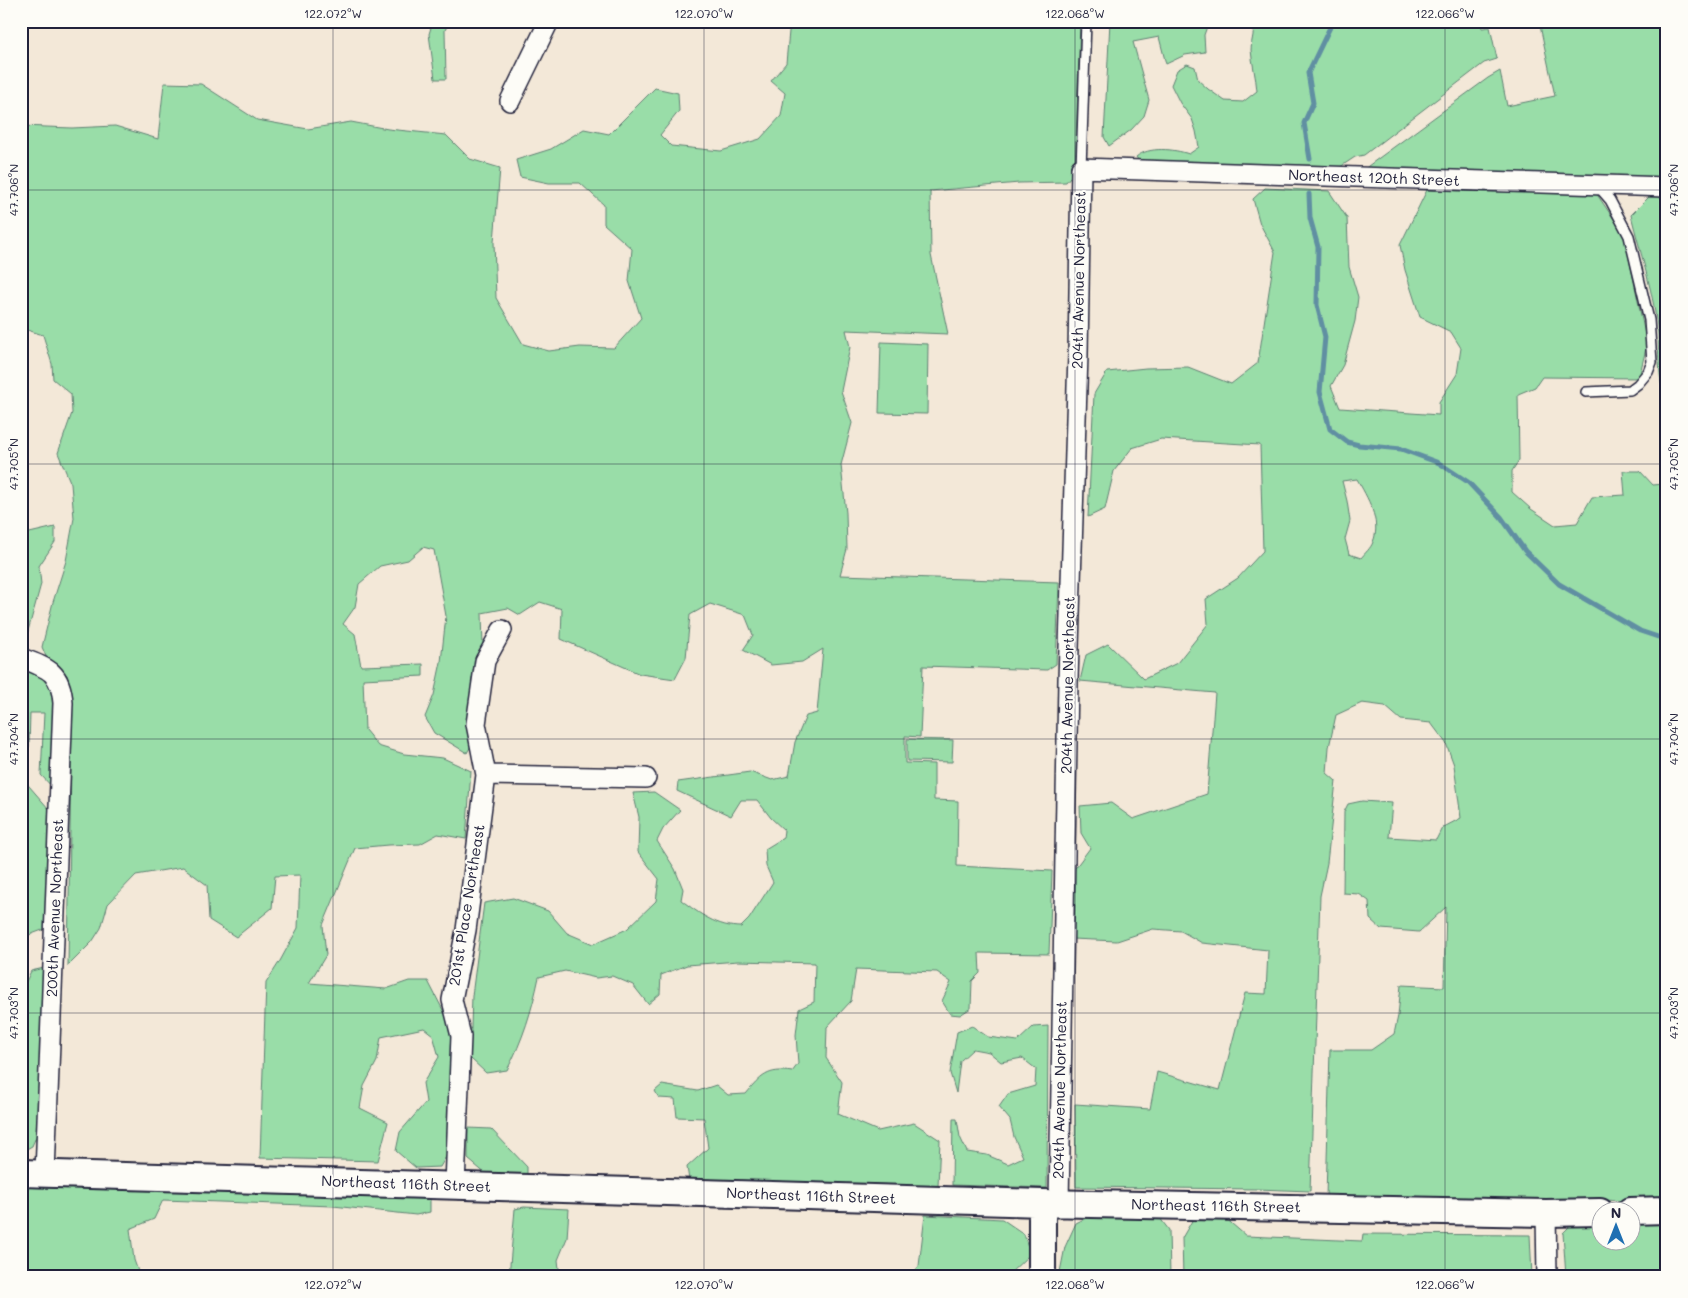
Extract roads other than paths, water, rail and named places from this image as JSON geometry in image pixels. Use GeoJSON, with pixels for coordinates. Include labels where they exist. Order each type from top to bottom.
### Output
{"type":"FeatureCollection","features":[{"type":"Feature","properties":{"kind":"street"},"geometry":{"type":"LineString","coordinates":[[510,101],[548,21]]}},
{"type":"Feature","properties":{"kind":"street","name":"Northeast 120th Street"},"geometry":{"type":"LineString","coordinates":[[1081,168],[1667,187]]}},
{"type":"Feature","properties":{"kind":"street","name":"204th Avenue Northeast"},"geometry":{"type":"LineString","coordinates":[[1050,1203],[1068,690],[1081,168]]}},
{"type":"Feature","properties":{"kind":"street","name":"201st Place Northeast"},"geometry":{"type":"LineString","coordinates":[[455,1185],[461,1036],[452,1000],[466,930],[486,774],[476,724],[485,661],[502,630]]}},
{"type":"Feature","properties":{"kind":"street","name":"200th Avenue Northeast"},"geometry":{"type":"LineString","coordinates":[[21,658],[42,666],[55,674],[62,689],[63,703],[33,1173]]}},
{"type":"Feature","properties":{"kind":"street"},"geometry":{"type":"LineString","coordinates":[[486,774],[646,778]]}},
{"type":"Feature","properties":{"kind":"street","name":"Northeast 116th Street"},"geometry":{"type":"LineString","coordinates":[[33,1173],[1050,1203],[1546,1213],[1590,1212]]}},
{"type":"Feature","properties":{"kind":"street"},"geometry":{"type":"LineString","coordinates":[[1042,1277],[1050,1203]]}},
{"type":"Feature","properties":{"kind":"street"},"geometry":{"type":"LineString","coordinates":[[1640,1211],[1667,1210]]}},
{"type":"Feature","properties":{"kind":"street"},"geometry":{"type":"LineString","coordinates":[[1546,1213],[1547,1277]]}},
{"type":"Feature","properties":{"kind":"lane"},"geometry":{"type":"LineString","coordinates":[[1081,168],[1086,21]]}},
{"type":"Feature","properties":{"kind":"lane"},"geometry":{"type":"LineString","coordinates":[[1586,392],[1630,390],[1648,372],[1652,362],[1649,320],[1629,236],[1610,200],[1597,185]]}},
{"type":"Feature","properties":{"kind":"waterway"},"geometry":{"type":"LineString","coordinates":[[1310,159],[1304,123],[1313,103],[1308,73],[1333,21]]}},
{"type":"Feature","properties":{"kind":"waterway"},"geometry":{"type":"LineString","coordinates":[[1309,194],[1310,218],[1318,247],[1317,305],[1325,337],[1320,392],[1330,429],[1347,442],[1401,449],[1439,463],[1468,482],[1501,517],[1525,551],[1559,584],[1640,631],[1667,640]]}}]}
